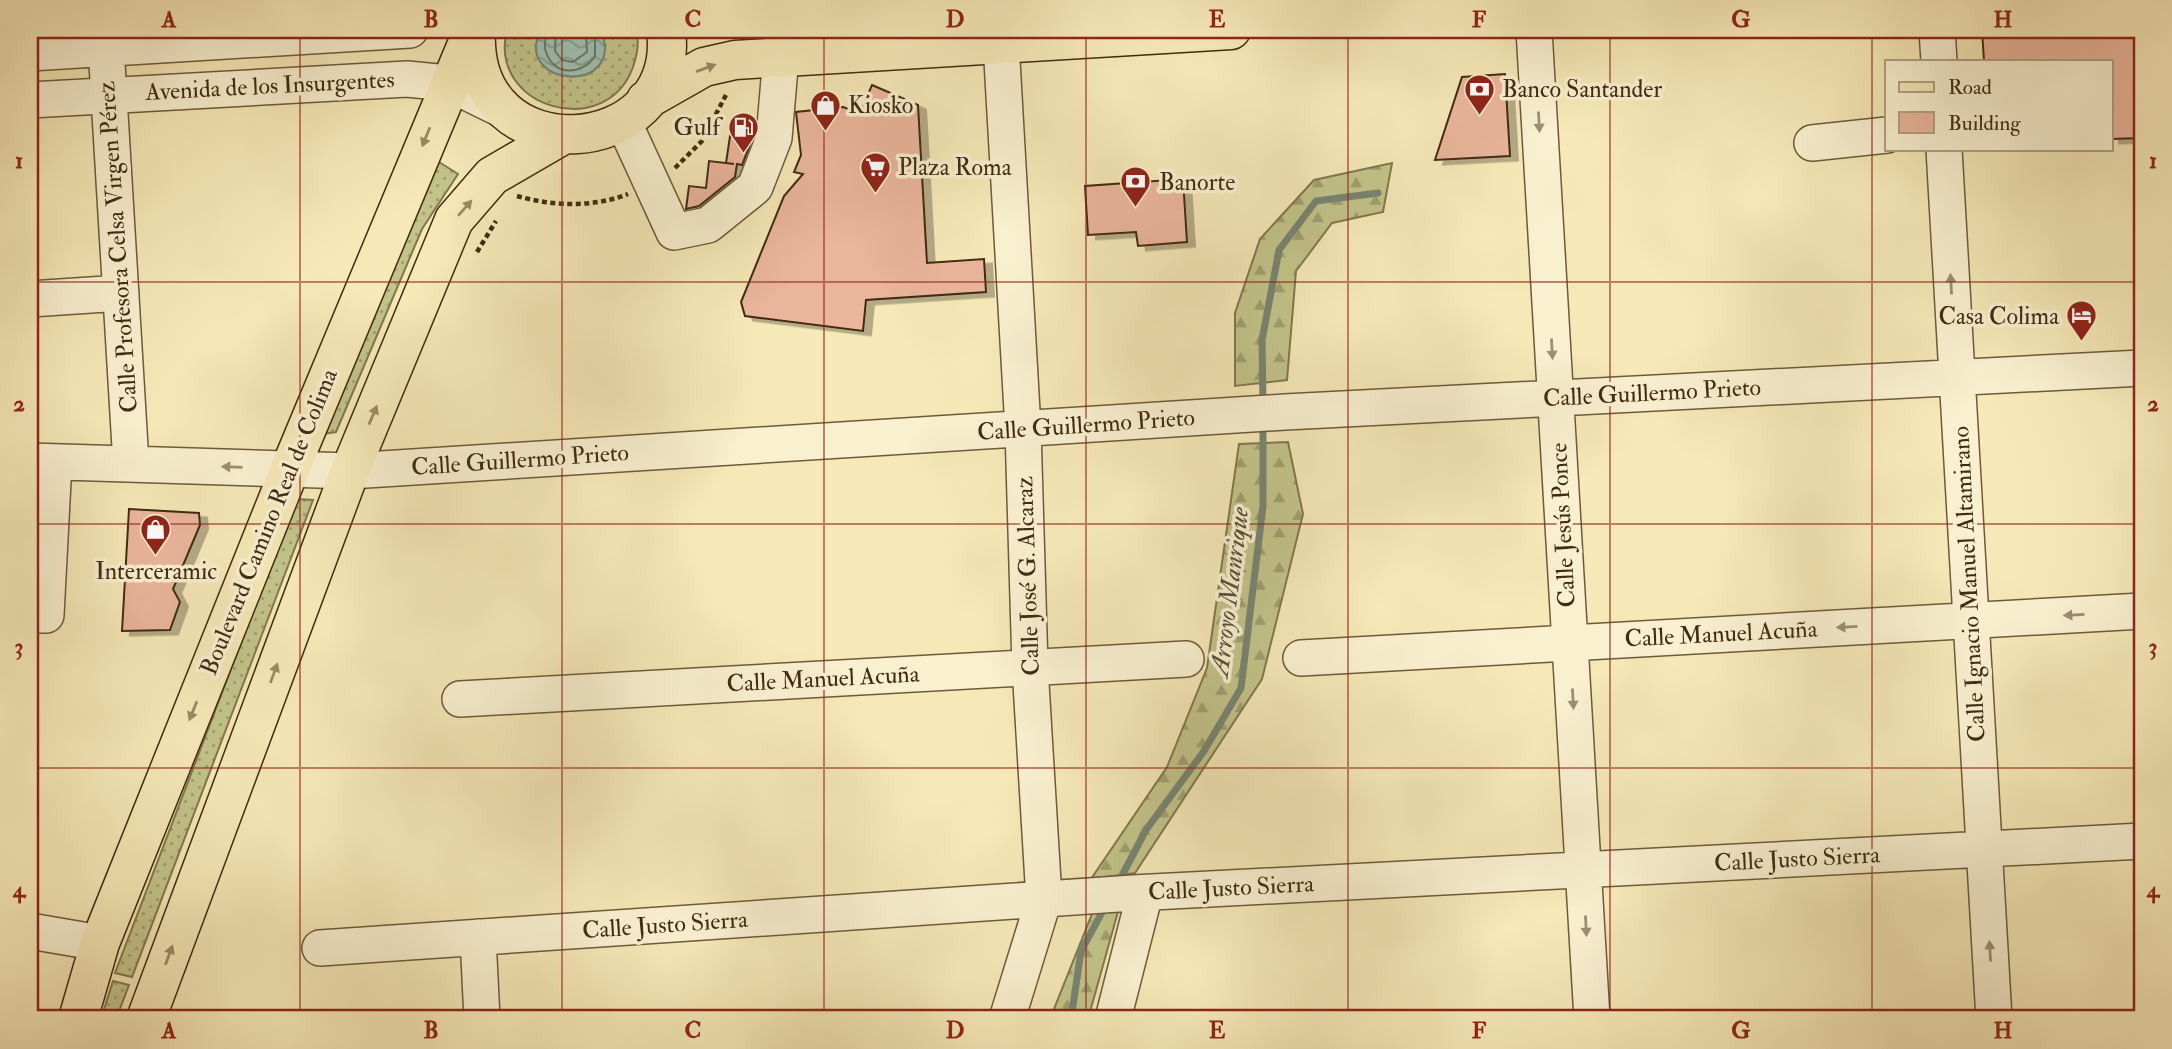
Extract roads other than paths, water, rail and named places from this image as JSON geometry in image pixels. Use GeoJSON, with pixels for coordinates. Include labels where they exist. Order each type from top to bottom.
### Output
{"type":"FeatureCollection","features":[{"type":"Feature","properties":{"kind":"main road","name":"Boulevard Camino Real de Colima"},"geometry":{"type":"LineString","coordinates":[[78,1019],[100,943],[448,83],[474,30]]}},
{"type":"Feature","properties":{"kind":"main road"},"geometry":{"type":"LineString","coordinates":[[474,30],[475,53],[484,84],[503,110],[530,128],[561,136],[593,134],[704,67],[781,56],[1231,30]]}},
{"type":"Feature","properties":{"kind":"main road"},"geometry":{"type":"LineString","coordinates":[[635,111],[662,73],[668,34]]}},
{"type":"Feature","properties":{"kind":"main road"},"geometry":{"type":"LineString","coordinates":[[146,1019],[350,471],[454,220],[492,176],[561,136]]}},
{"type":"Feature","properties":{"kind":"street","name":"Avenida de los Insurgentes"},"geometry":{"type":"LineString","coordinates":[[30,53],[105,39],[410,30]]}},
{"type":"Feature","properties":{"kind":"street","name":"Calle Jesús Ponce"},"geometry":{"type":"LineString","coordinates":[[1534,30],[1592,1019]]}},
{"type":"Feature","properties":{"kind":"street"},"geometry":{"type":"LineString","coordinates":[[1937,30],[1939,60]]}},
{"type":"Feature","properties":{"kind":"street","name":"Calle Profesora Celsa Virgen Pérez"},"geometry":{"type":"LineString","coordinates":[[105,39],[131,464]]}},
{"type":"Feature","properties":{"kind":"street","name":"Calle José G. Alcaraz"},"geometry":{"type":"LineString","coordinates":[[1000,43],[1023,429],[1030,667],[1057,898],[1007,1019]]}},
{"type":"Feature","properties":{"kind":"street"},"geometry":{"type":"LineString","coordinates":[[635,111],[674,232],[708,225],[755,187],[774,138],[781,56]]}},
{"type":"Feature","properties":{"kind":"street","name":"Avenida de los Insurgentes"},"geometry":{"type":"LineString","coordinates":[[30,100],[407,79],[448,83],[503,110]]}},
{"type":"Feature","properties":{"kind":"street"},"geometry":{"type":"LineString","coordinates":[[1812,143],[1885,135]]}},
{"type":"Feature","properties":{"kind":"street","name":"Calle Ignacio Manuel Altamirano"},"geometry":{"type":"LineString","coordinates":[[1944,150],[1994,1019]]}},
{"type":"Feature","properties":{"kind":"street"},"geometry":{"type":"LineString","coordinates":[[30,299],[121,293]]}},
{"type":"Feature","properties":{"kind":"street","name":"Calle Guillermo Prieto"},"geometry":{"type":"LineString","coordinates":[[42,461],[350,471],[1285,412],[2142,368]]}},
{"type":"Feature","properties":{"kind":"street"},"geometry":{"type":"LineString","coordinates":[[38,615],[42,461]]}},
{"type":"Feature","properties":{"kind":"street","name":"Calle Manuel Acuña"},"geometry":{"type":"LineString","coordinates":[[1301,658],[2142,611]]}},
{"type":"Feature","properties":{"kind":"street","name":"Calle Manuel Acuña"},"geometry":{"type":"LineString","coordinates":[[460,699],[1186,659]]}},
{"type":"Feature","properties":{"kind":"street","name":"Calle Justo Sierra"},"geometry":{"type":"LineString","coordinates":[[320,948],[1139,893],[2142,841]]}},
{"type":"Feature","properties":{"kind":"street"},"geometry":{"type":"LineString","coordinates":[[1113,1019],[1139,893]]}},
{"type":"Feature","properties":{"kind":"street"},"geometry":{"type":"LineString","coordinates":[[30,931],[100,943]]}},
{"type":"Feature","properties":{"kind":"street"},"geometry":{"type":"LineString","coordinates":[[478,937],[482,1019]]}},
{"type":"Feature","properties":{"kind":"water"},"geometry":{"type":"Polygon","coordinates":[[[541,30],[601,30],[605,52],[598,66],[586,74],[570,76],[554,73],[541,63],[536,49],[541,30]]]}},
{"type":"Feature","properties":{"kind":"waterway","name":"Arroyo Manrique"},"geometry":{"type":"LineString","coordinates":[[1263,405],[1262,340],[1279,250],[1316,201],[1378,193]]}},
{"type":"Feature","properties":{"kind":"waterway","name":"Arroyo Manrique"},"geometry":{"type":"LineString","coordinates":[[1117,885],[1146,830],[1204,751],[1241,688],[1263,506],[1263,423]]}},
{"type":"Feature","properties":{"kind":"waterway","name":"Arroyo Manrique"},"geometry":{"type":"LineString","coordinates":[[1071,1019],[1081,951],[1106,905]]}},
{"type":"Feature","properties":{"kind":"place","name":"Banco Santander"},"geometry":{"type":"Point","coordinates":[1479,116]}},
{"type":"Feature","properties":{"kind":"place","name":"Kiosko"},"geometry":{"type":"Point","coordinates":[825,132]}},
{"type":"Feature","properties":{"kind":"place","name":"Gulf"},"geometry":{"type":"Point","coordinates":[743,154]}},
{"type":"Feature","properties":{"kind":"place","name":"Plaza Roma"},"geometry":{"type":"Point","coordinates":[875,194]}},
{"type":"Feature","properties":{"kind":"place","name":"Banorte"},"geometry":{"type":"Point","coordinates":[1136,209]}},
{"type":"Feature","properties":{"kind":"place","name":"Casa Colima"},"geometry":{"type":"Point","coordinates":[2082,343]}},
{"type":"Feature","properties":{"kind":"place","name":"Interceramic"},"geometry":{"type":"Point","coordinates":[156,556]}}]}
